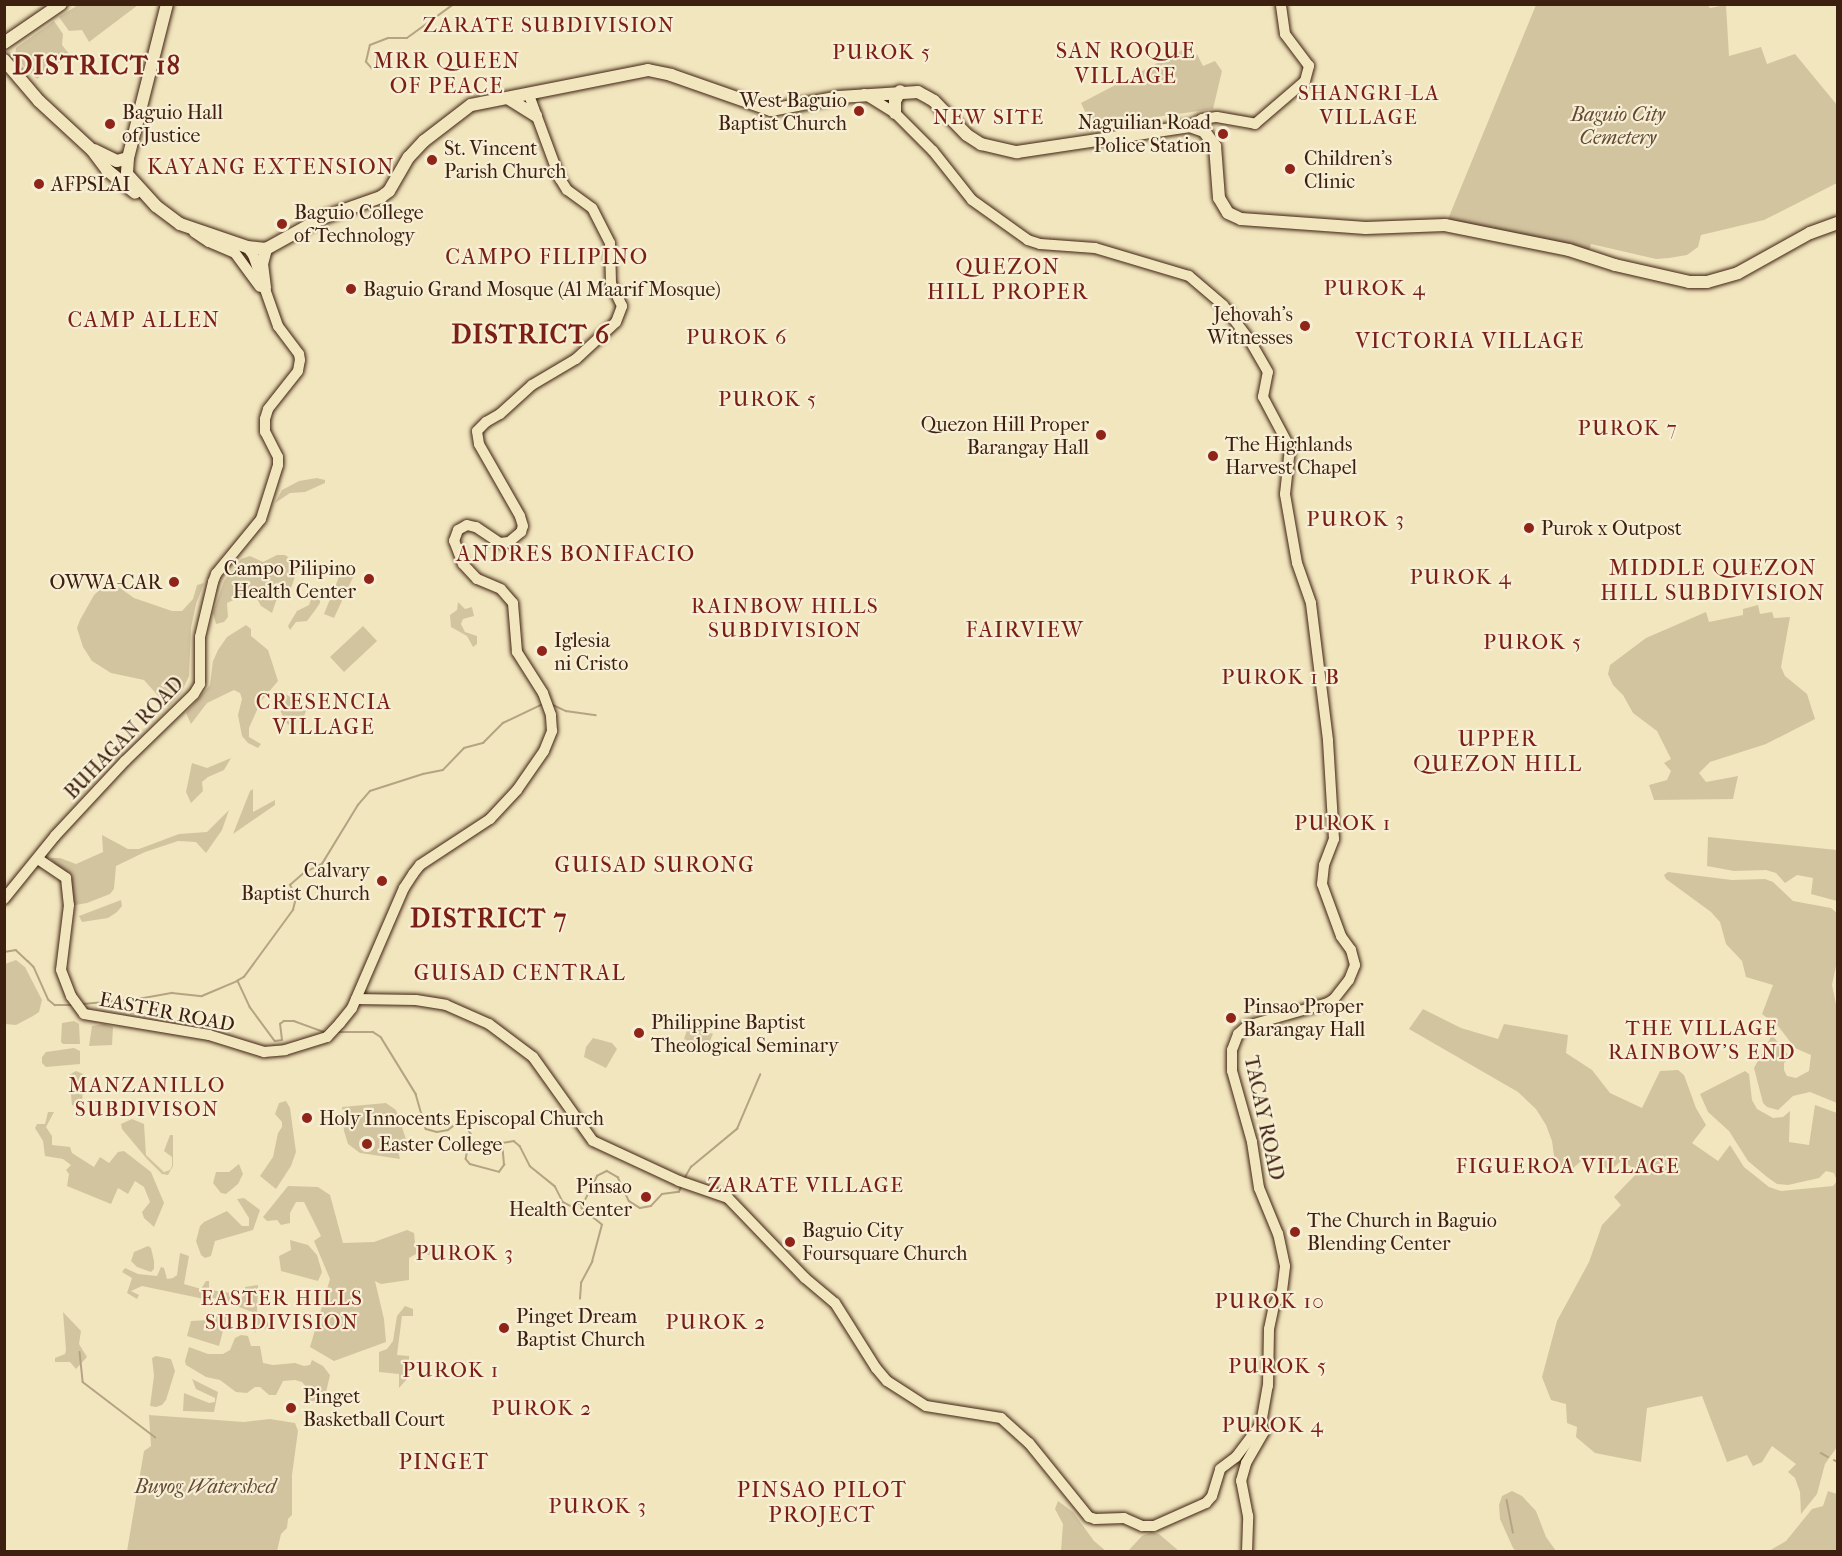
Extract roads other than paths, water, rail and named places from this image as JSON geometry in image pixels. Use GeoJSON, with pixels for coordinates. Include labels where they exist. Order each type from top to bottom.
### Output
{"type":"FeatureCollection","features":[{"type":"Feature","properties":{"kind":"highway"},"geometry":{"type":"LineString","coordinates":[[6,44],[61,4]]}},
{"type":"Feature","properties":{"kind":"highway"},"geometry":{"type":"LineString","coordinates":[[156,206],[127,174],[128,158],[167,4]]}},
{"type":"Feature","properties":{"kind":"highway"},"geometry":{"type":"LineString","coordinates":[[4,60],[39,101],[92,150],[107,170],[144,200],[191,230],[247,247],[266,249],[322,218],[381,197],[389,191],[412,153],[458,113],[471,105],[648,70],[671,75],[771,110],[865,94],[918,92],[929,97],[967,135],[981,144],[1017,152],[1086,139],[1190,126],[1204,131],[1215,146],[1219,195],[1223,206],[1228,213],[1245,220],[1366,228],[1445,225],[1569,250],[1646,273],[1698,283],[1738,273],[1810,233],[1838,223]]}},
{"type":"Feature","properties":{"kind":"highway"},"geometry":{"type":"LineString","coordinates":[[895,113],[895,101],[900,91]]}},
{"type":"Feature","properties":{"kind":"highway"},"geometry":{"type":"LineString","coordinates":[[509,99],[536,117]]}},
{"type":"Feature","properties":{"kind":"highway"},"geometry":{"type":"LineString","coordinates":[[92,150],[117,161],[128,158]]}},
{"type":"Feature","properties":{"kind":"highway"},"geometry":{"type":"LineString","coordinates":[[266,249],[262,264],[266,292]]}},
{"type":"Feature","properties":{"kind":"main road"},"geometry":{"type":"LineString","coordinates":[[1190,126],[1202,119],[1217,117],[1255,124],[1305,81],[1309,66],[1285,34],[1281,4]]}},
{"type":"Feature","properties":{"kind":"main road"},"geometry":{"type":"LineString","coordinates":[[865,94],[895,113]]}},
{"type":"Feature","properties":{"kind":"main road"},"geometry":{"type":"LineString","coordinates":[[356,999],[406,883],[420,865],[490,819],[504,806],[548,745],[552,731],[552,715],[547,700],[517,652],[516,615],[509,596],[477,579],[463,564],[454,541],[458,530],[467,525],[476,527],[500,543],[509,542],[521,532],[523,526],[520,516],[479,444],[477,431],[480,426],[500,414],[532,384],[576,359],[616,322],[622,309],[611,283],[610,243],[592,208],[567,190],[560,179],[529,95]]}},
{"type":"Feature","properties":{"kind":"main road","name":"TACAY ROAD"},"geometry":{"type":"LineString","coordinates":[[356,999],[416,1000],[447,1005],[489,1024],[533,1057],[593,1141],[679,1181],[728,1198],[789,1262],[835,1303],[876,1368],[887,1381],[926,1406],[943,1411],[982,1413],[1001,1418],[1029,1443],[1083,1512],[1095,1520],[1124,1518],[1142,1526],[1154,1526],[1206,1503],[1212,1496],[1220,1469],[1236,1457],[1260,1424],[1266,1400],[1269,1329],[1274,1306],[1282,1291],[1285,1266],[1280,1241],[1259,1188],[1252,1142],[1232,1071],[1232,1050],[1238,1034],[1247,1026],[1328,1003],[1334,999],[1349,980],[1355,965],[1351,950],[1341,936],[1322,884],[1324,865],[1334,839],[1328,740],[1311,603],[1297,563],[1285,494],[1290,448],[1263,397],[1268,372],[1266,365],[1223,305],[1189,276],[1095,248],[1040,244],[1028,240],[972,200],[933,150],[895,113]]}},
{"type":"Feature","properties":{"kind":"main road","name":"BUHAGAN ROAD"},"geometry":{"type":"LineString","coordinates":[[191,230],[209,242],[235,253],[266,292]]}},
{"type":"Feature","properties":{"kind":"main road","name":"BUHAGAN ROAD"},"geometry":{"type":"LineString","coordinates":[[4,899],[78,811],[194,694],[200,684],[200,638],[213,582],[216,574],[261,519],[278,465],[278,457],[265,432],[265,419],[268,409],[298,370],[300,360],[299,354],[278,326],[253,255],[247,247]]}},
{"type":"Feature","properties":{"kind":"main road","name":"EASTER ROAD"},"geometry":{"type":"LineString","coordinates":[[38,859],[66,879],[70,891],[61,970],[71,996],[90,1017],[209,1035],[264,1052],[285,1050],[336,1028],[356,999]]}},
{"type":"Feature","properties":{"kind":"main road"},"geometry":{"type":"LineString","coordinates":[[1247,1551],[1248,1516],[1241,1481],[1246,1463],[1264,1432],[1260,1424]]}},
{"type":"Feature","properties":{"kind":"waterway"},"geometry":{"type":"LineString","coordinates":[[372,69],[366,62],[370,45],[388,38],[407,38],[454,4]]}},
{"type":"Feature","properties":{"kind":"waterway"},"geometry":{"type":"LineString","coordinates":[[237,981],[244,977],[293,910],[296,898],[290,885],[304,873],[322,864],[358,805],[370,791],[443,770],[464,748],[483,743],[503,723],[543,704]]}},
{"type":"Feature","properties":{"kind":"waterway"},"geometry":{"type":"LineString","coordinates":[[551,704],[566,711],[596,715]]}},
{"type":"Feature","properties":{"kind":"waterway"},"geometry":{"type":"LineString","coordinates":[[4,952],[16,950],[34,967],[49,1000],[55,1005],[72,1005]]}},
{"type":"Feature","properties":{"kind":"waterway"},"geometry":{"type":"LineString","coordinates":[[83,1004],[172,993],[202,996],[238,981],[250,1007],[275,1041],[282,1040],[280,1024],[284,1021],[294,1021],[324,1032]]}},
{"type":"Feature","properties":{"kind":"waterway"},"geometry":{"type":"LineString","coordinates":[[337,1032],[373,1032],[381,1037],[416,1094],[426,1129],[437,1132],[448,1130],[457,1123],[462,1122],[465,1125],[471,1134],[466,1159],[470,1164],[499,1172],[504,1165],[502,1143],[514,1141],[520,1146],[530,1166],[555,1186],[563,1202],[571,1206],[584,1202],[597,1176],[607,1171],[618,1177],[629,1201],[640,1208],[651,1206],[662,1194],[679,1192],[681,1187]]}},
{"type":"Feature","properties":{"kind":"waterway"},"geometry":{"type":"LineString","coordinates":[[684,1179],[691,1167],[737,1129],[760,1075]]}},
{"type":"Feature","properties":{"kind":"waterway"},"geometry":{"type":"LineString","coordinates":[[580,1299],[581,1283],[592,1262],[602,1225],[582,1209],[581,1204]]}},
{"type":"Feature","properties":{"kind":"waterway"},"geometry":{"type":"LineString","coordinates":[[80,1352],[83,1382],[155,1437]]}},
{"type":"Feature","properties":{"kind":"waterway"},"geometry":{"type":"LineString","coordinates":[[1821,1453],[1828,1457]]}},
{"type":"Feature","properties":{"kind":"waterway"},"geometry":{"type":"LineString","coordinates":[[1834,1460],[1838,1462]]}},
{"type":"Feature","properties":{"kind":"waterway"},"geometry":{"type":"LineString","coordinates":[[1507,1500],[1513,1532]]}},
{"type":"Feature","properties":{"kind":"place","name":"West Baguio Baptist Church"},"geometry":{"type":"Point","coordinates":[859,111]}},
{"type":"Feature","properties":{"kind":"place","name":"Baguio Hall of Justice"},"geometry":{"type":"Point","coordinates":[110,124]}},
{"type":"Feature","properties":{"kind":"place","name":"Naguilian Road Police Station"},"geometry":{"type":"Point","coordinates":[1223,134]}},
{"type":"Feature","properties":{"kind":"place","name":"St. Vincent Parish Church"},"geometry":{"type":"Point","coordinates":[432,160]}},
{"type":"Feature","properties":{"kind":"place","name":"Children's Clinic"},"geometry":{"type":"Point","coordinates":[1290,169]}},
{"type":"Feature","properties":{"kind":"place","name":"AFPSLAI"},"geometry":{"type":"Point","coordinates":[39,184]}},
{"type":"Feature","properties":{"kind":"place","name":"Baguio College of Technology"},"geometry":{"type":"Point","coordinates":[282,224]}},
{"type":"Feature","properties":{"kind":"place","name":"Baguio Grand Mosque (Al Maarif Mosque)"},"geometry":{"type":"Point","coordinates":[351,289]}},
{"type":"Feature","properties":{"kind":"place","name":"Jehovah's Witnesses"},"geometry":{"type":"Point","coordinates":[1305,326]}},
{"type":"Feature","properties":{"kind":"place","name":"Quezon Hill Proper Barangay Hall"},"geometry":{"type":"Point","coordinates":[1101,435]}},
{"type":"Feature","properties":{"kind":"place","name":"The Highlands Harvest Chapel"},"geometry":{"type":"Point","coordinates":[1213,456]}},
{"type":"Feature","properties":{"kind":"place","name":"Purok x Outpost"},"geometry":{"type":"Point","coordinates":[1529,528]}},
{"type":"Feature","properties":{"kind":"place","name":"Campo Pilipino Health Center"},"geometry":{"type":"Point","coordinates":[369,579]}},
{"type":"Feature","properties":{"kind":"place","name":"OWWA-CAR"},"geometry":{"type":"Point","coordinates":[174,582]}},
{"type":"Feature","properties":{"kind":"place","name":"Iglesia ni Cristo"},"geometry":{"type":"Point","coordinates":[542,651]}},
{"type":"Feature","properties":{"kind":"place","name":"Calvary Baptist Church"},"geometry":{"type":"Point","coordinates":[382,881]}},
{"type":"Feature","properties":{"kind":"place","name":"Pinsao Proper Barangay Hall"},"geometry":{"type":"Point","coordinates":[1231,1018]}},
{"type":"Feature","properties":{"kind":"place","name":"Philippine Baptist Theological Seminary"},"geometry":{"type":"Point","coordinates":[639,1033]}},
{"type":"Feature","properties":{"kind":"place","name":"Holy Innocents Episcopal Church"},"geometry":{"type":"Point","coordinates":[307,1118]}},
{"type":"Feature","properties":{"kind":"place","name":"Easter College"},"geometry":{"type":"Point","coordinates":[367,1144]}},
{"type":"Feature","properties":{"kind":"place","name":"Pinsao Health Center"},"geometry":{"type":"Point","coordinates":[646,1197]}},
{"type":"Feature","properties":{"kind":"place","name":"The Church in Baguio Blending Center"},"geometry":{"type":"Point","coordinates":[1295,1232]}},
{"type":"Feature","properties":{"kind":"place","name":"Baguio City Foursquare Church"},"geometry":{"type":"Point","coordinates":[790,1242]}},
{"type":"Feature","properties":{"kind":"place","name":"Pinget Dream Baptist Church"},"geometry":{"type":"Point","coordinates":[504,1328]}},
{"type":"Feature","properties":{"kind":"place","name":"Pinget Basketball Court"},"geometry":{"type":"Point","coordinates":[291,1408]}},
{"type":"Feature","properties":{"kind":"district","name":"ZARATE SUBDIVISION"},"geometry":{"type":"Point","coordinates":[549,25]}},
{"type":"Feature","properties":{"kind":"district","name":"PUROK 5"},"geometry":{"type":"Point","coordinates":[882,52]}},
{"type":"Feature","properties":{"kind":"district","name":"SAN ROQUE VILLAGE"},"geometry":{"type":"Point","coordinates":[1126,64]}},
{"type":"Feature","properties":{"kind":"district","name":"DISTRICT 18"},"geometry":{"type":"Point","coordinates":[97,66]}},
{"type":"Feature","properties":{"kind":"district","name":"MRR QUEEN OF PEACE"},"geometry":{"type":"Point","coordinates":[447,74]}},
{"type":"Feature","properties":{"kind":"district","name":"SHANGRI-LA VILLAGE"},"geometry":{"type":"Point","coordinates":[1369,105]}},
{"type":"Feature","properties":{"kind":"district","name":"NEW SITE"},"geometry":{"type":"Point","coordinates":[989,117]}},
{"type":"Feature","properties":{"kind":"district","name":"KAYANG EXTENSION"},"geometry":{"type":"Point","coordinates":[271,168]}},
{"type":"Feature","properties":{"kind":"district","name":"CAMPO FILIPINO"},"geometry":{"type":"Point","coordinates":[547,258]}},
{"type":"Feature","properties":{"kind":"district","name":"QUEZON HILL PROPER"},"geometry":{"type":"Point","coordinates":[1008,280]}},
{"type":"Feature","properties":{"kind":"district","name":"PUROK 4"},"geometry":{"type":"Point","coordinates":[1375,288]}},
{"type":"Feature","properties":{"kind":"district","name":"CAMP ALLEN"},"geometry":{"type":"Point","coordinates":[144,321]}},
{"type":"Feature","properties":{"kind":"district","name":"DISTRICT 6"},"geometry":{"type":"Point","coordinates":[531,335]}},
{"type":"Feature","properties":{"kind":"district","name":"PUROK 6"},"geometry":{"type":"Point","coordinates":[737,337]}},
{"type":"Feature","properties":{"kind":"district","name":"VICTORIA VILLAGE"},"geometry":{"type":"Point","coordinates":[1470,342]}},
{"type":"Feature","properties":{"kind":"district","name":"PUROK 5"},"geometry":{"type":"Point","coordinates":[768,399]}},
{"type":"Feature","properties":{"kind":"district","name":"PUROK 7"},"geometry":{"type":"Point","coordinates":[1628,428]}},
{"type":"Feature","properties":{"kind":"district","name":"PUROK 3"},"geometry":{"type":"Point","coordinates":[1356,519]}},
{"type":"Feature","properties":{"kind":"district","name":"ANDRES BONIFACIO"},"geometry":{"type":"Point","coordinates":[576,555]}},
{"type":"Feature","properties":{"kind":"district","name":"PUROK 4"},"geometry":{"type":"Point","coordinates":[1461,577]}},
{"type":"Feature","properties":{"kind":"district","name":"MIDDLE QUEZON HILL SUBDIVISION"},"geometry":{"type":"Point","coordinates":[1713,580]}},
{"type":"Feature","properties":{"kind":"district","name":"RAINBOW HILLS SUBDIVISION"},"geometry":{"type":"Point","coordinates":[785,618]}},
{"type":"Feature","properties":{"kind":"district","name":"FAIRVIEW"},"geometry":{"type":"Point","coordinates":[1025,631]}},
{"type":"Feature","properties":{"kind":"district","name":"PUROK 5"},"geometry":{"type":"Point","coordinates":[1533,642]}},
{"type":"Feature","properties":{"kind":"district","name":"PUROK 1 B"},"geometry":{"type":"Point","coordinates":[1281,677]}},
{"type":"Feature","properties":{"kind":"district","name":"CRESENCIA VILLAGE"},"geometry":{"type":"Point","coordinates":[324,714]}},
{"type":"Feature","properties":{"kind":"district","name":"UPPER QUEZON HILL"},"geometry":{"type":"Point","coordinates":[1498,752]}},
{"type":"Feature","properties":{"kind":"district","name":"PUROK 1"},"geometry":{"type":"Point","coordinates":[1343,823]}},
{"type":"Feature","properties":{"kind":"district","name":"GUISAD SURONG"},"geometry":{"type":"Point","coordinates":[655,866]}},
{"type":"Feature","properties":{"kind":"district","name":"DISTRICT 7"},"geometry":{"type":"Point","coordinates":[489,919]}},
{"type":"Feature","properties":{"kind":"district","name":"GUISAD CENTRAL"},"geometry":{"type":"Point","coordinates":[520,974]}},
{"type":"Feature","properties":{"kind":"district","name":"THE VILLAGE RAINBOW'S END"},"geometry":{"type":"Point","coordinates":[1702,1040]}},
{"type":"Feature","properties":{"kind":"district","name":"MANZANILLO SUBDIVISON"},"geometry":{"type":"Point","coordinates":[147,1097]}},
{"type":"Feature","properties":{"kind":"district","name":"FIGUEROA VILLAGE"},"geometry":{"type":"Point","coordinates":[1568,1166]}},
{"type":"Feature","properties":{"kind":"district","name":"ZARATE VILLAGE"},"geometry":{"type":"Point","coordinates":[806,1185]}},
{"type":"Feature","properties":{"kind":"district","name":"PUROK 3"},"geometry":{"type":"Point","coordinates":[465,1253]}},
{"type":"Feature","properties":{"kind":"district","name":"PUROK 10"},"geometry":{"type":"Point","coordinates":[1270,1301]}},
{"type":"Feature","properties":{"kind":"district","name":"EASTER HILLS SUBDIVISION"},"geometry":{"type":"Point","coordinates":[282,1310]}},
{"type":"Feature","properties":{"kind":"district","name":"PUROK 2"},"geometry":{"type":"Point","coordinates":[716,1322]}},
{"type":"Feature","properties":{"kind":"district","name":"PUROK 5"},"geometry":{"type":"Point","coordinates":[1278,1366]}},
{"type":"Feature","properties":{"kind":"district","name":"PUROK 1"},"geometry":{"type":"Point","coordinates":[451,1370]}},
{"type":"Feature","properties":{"kind":"district","name":"PUROK 2"},"geometry":{"type":"Point","coordinates":[542,1408]}},
{"type":"Feature","properties":{"kind":"district","name":"PUROK 4"},"geometry":{"type":"Point","coordinates":[1273,1425]}},
{"type":"Feature","properties":{"kind":"district","name":"PINGET"},"geometry":{"type":"Point","coordinates":[444,1463]}},
{"type":"Feature","properties":{"kind":"district","name":"PINSAO PILOT PROJECT"},"geometry":{"type":"Point","coordinates":[822,1502]}},
{"type":"Feature","properties":{"kind":"district","name":"PUROK 3"},"geometry":{"type":"Point","coordinates":[598,1506]}},
{"type":"Feature","properties":{"kind":"park label","name":"Baguio City Cemetery"},"geometry":{"type":"Point","coordinates":[1618,126]}},
{"type":"Feature","properties":{"kind":"park label","name":"Buyog Watershed"},"geometry":{"type":"Point","coordinates":[205,1486]}}]}
